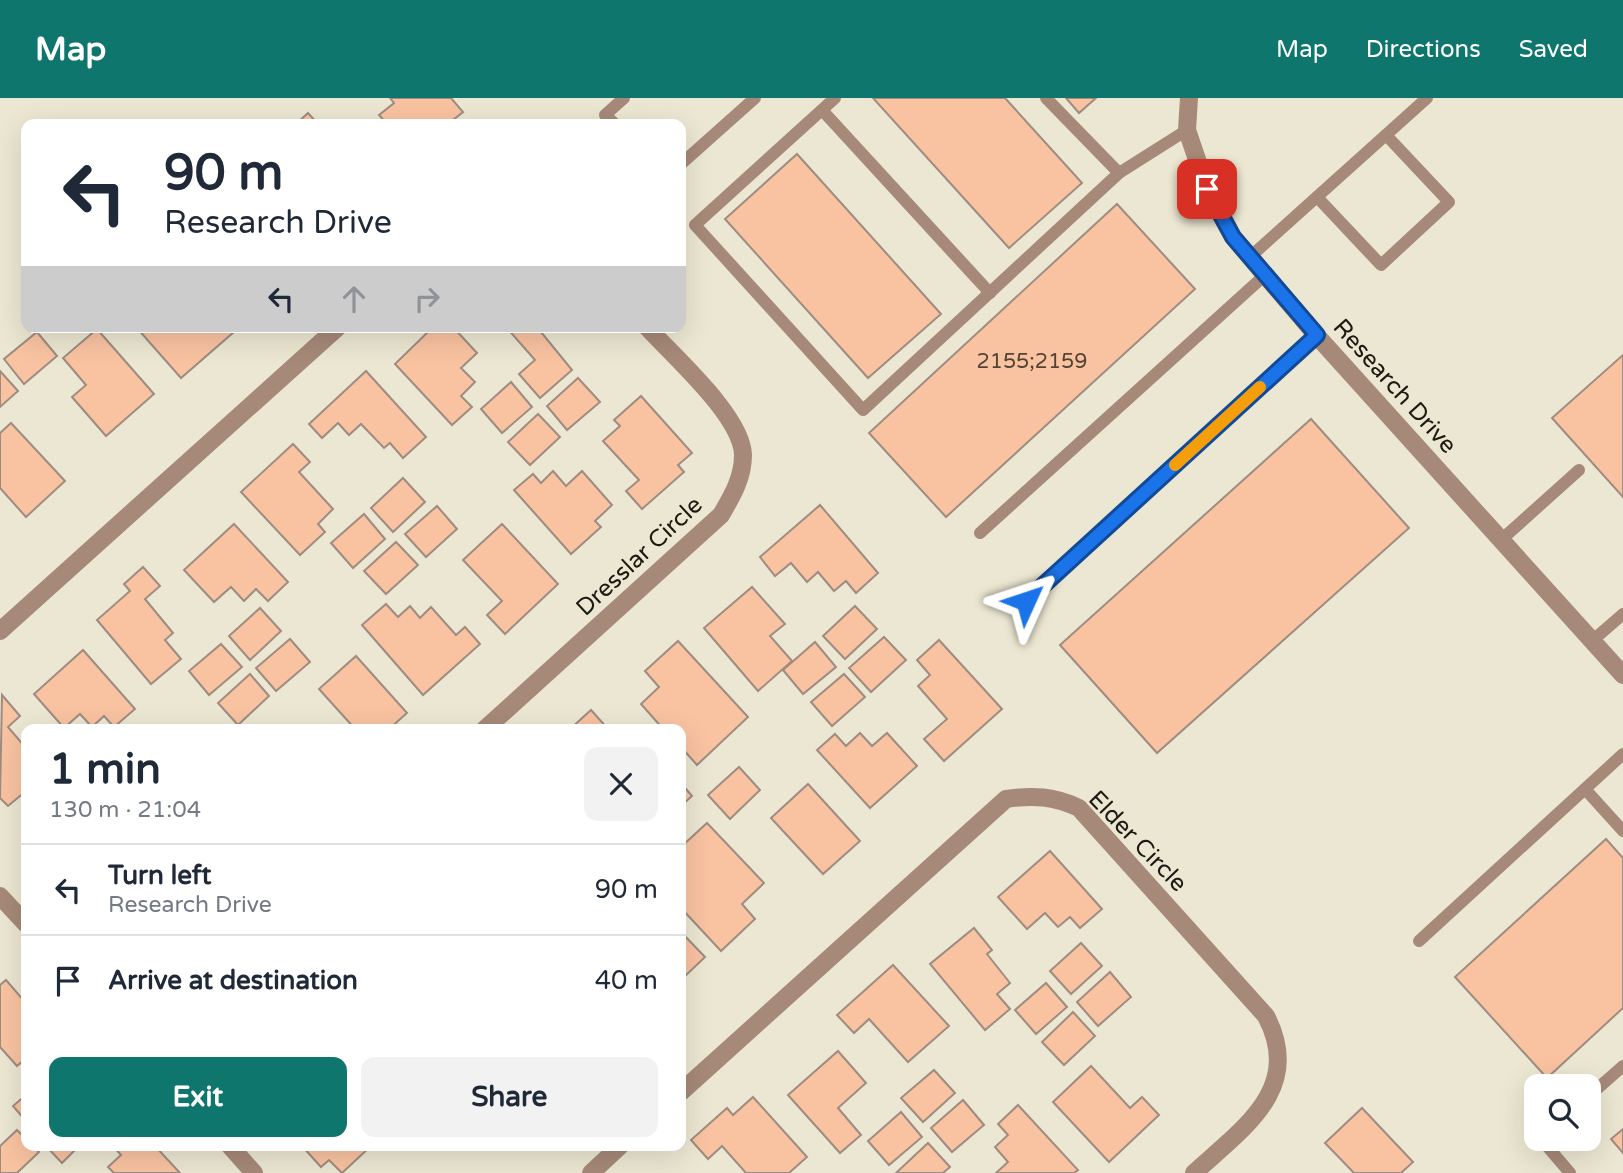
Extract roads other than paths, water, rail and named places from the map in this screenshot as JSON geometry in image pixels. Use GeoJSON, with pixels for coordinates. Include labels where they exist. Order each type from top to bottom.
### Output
{"type":"FeatureCollection","features":[{"type":"Feature","properties":{"kind":"street","name":"Research Drive"},"geometry":{"type":"LineString","coordinates":[[1189,98],[1187,130],[1207,189],[1233,237],[1317,335],[1623,676]]}},
{"type":"Feature","properties":{"kind":"street"},"geometry":{"type":"LineString","coordinates":[[0,631],[331,333]]}},
{"type":"Feature","properties":{"kind":"street","name":"Dresslar Circle"},"geometry":{"type":"LineString","coordinates":[[491,724],[721,515],[739,482],[743,455],[740,435],[725,414],[652,333]]}},
{"type":"Feature","properties":{"kind":"street","name":"Elder Circle"},"geometry":{"type":"LineString","coordinates":[[686,1087],[1006,799],[1030,796],[1060,799],[1079,808],[1266,1016],[1277,1038],[1280,1061],[1272,1092],[1256,1115],[1194,1173]]}},
{"type":"Feature","properties":{"kind":"street"},"geometry":{"type":"LineString","coordinates":[[0,895],[21,918]]}},
{"type":"Feature","properties":{"kind":"street"},"geometry":{"type":"LineString","coordinates":[[234,1151],[254,1173]]}},
{"type":"Feature","properties":{"kind":"street"},"geometry":{"type":"LineString","coordinates":[[591,1173],[615,1151]]}},
{"type":"Feature","properties":{"kind":"lane"},"geometry":{"type":"LineString","coordinates":[[610,119],[606,115],[624,98]]}},
{"type":"Feature","properties":{"kind":"lane"},"geometry":{"type":"LineString","coordinates":[[686,160],[755,98]]}},
{"type":"Feature","properties":{"kind":"lane"},"geometry":{"type":"LineString","coordinates":[[835,98],[695,225],[863,410],[1119,173],[1187,130]]}},
{"type":"Feature","properties":{"kind":"lane"},"geometry":{"type":"LineString","coordinates":[[1046,98],[1119,173]]}},
{"type":"Feature","properties":{"kind":"lane"},"geometry":{"type":"LineString","coordinates":[[1250,257],[1427,98]]}},
{"type":"Feature","properties":{"kind":"lane"},"geometry":{"type":"LineString","coordinates":[[822,110],[990,293]]}},
{"type":"Feature","properties":{"kind":"lane"},"geometry":{"type":"LineString","coordinates":[[1317,197],[1381,265],[1449,202],[1386,135]]}},
{"type":"Feature","properties":{"kind":"lane"},"geometry":{"type":"LineString","coordinates":[[980,533],[1265,275]]}},
{"type":"Feature","properties":{"kind":"lane"},"geometry":{"type":"LineString","coordinates":[[1026,601],[1317,335]]}},
{"type":"Feature","properties":{"kind":"lane"},"geometry":{"type":"LineString","coordinates":[[1501,540],[1579,470]]}},
{"type":"Feature","properties":{"kind":"lane"},"geometry":{"type":"LineString","coordinates":[[1592,641],[1623,614]]}},
{"type":"Feature","properties":{"kind":"lane"},"geometry":{"type":"LineString","coordinates":[[1419,941],[1623,754]]}},
{"type":"Feature","properties":{"kind":"lane"},"geometry":{"type":"LineString","coordinates":[[1585,789],[1623,831]]}},
{"type":"Feature","properties":{"kind":"lane"},"geometry":{"type":"LineString","coordinates":[[1601,1085],[1623,1066]]}},
{"type":"Feature","properties":{"kind":"lane"},"geometry":{"type":"LineString","coordinates":[[1551,1151],[1570,1173]]}}]}
